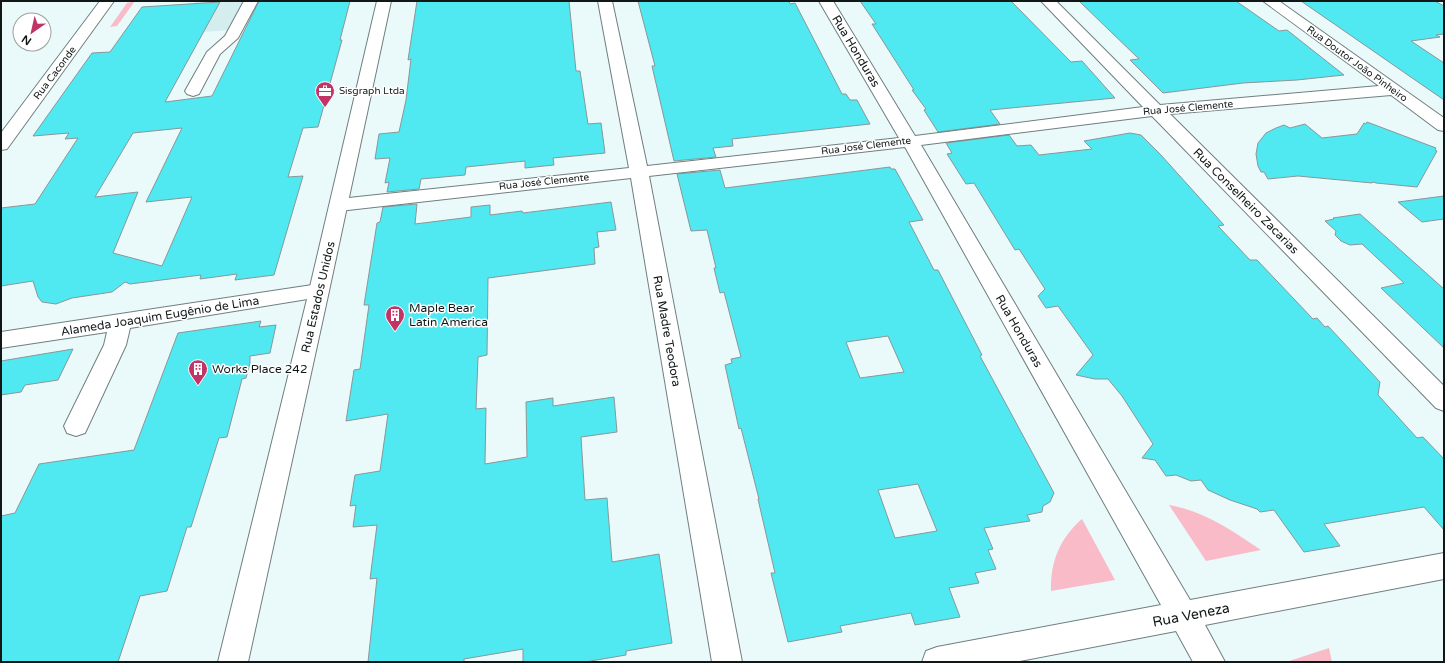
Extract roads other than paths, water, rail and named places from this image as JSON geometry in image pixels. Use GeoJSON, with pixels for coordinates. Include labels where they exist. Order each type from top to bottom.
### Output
{"type":"FeatureCollection","features":[{"type":"Feature","properties":{"kind":"street","name":"Rua Caconde"},"geometry":{"type":"LineString","coordinates":[[1,145],[107,1]]}},
{"type":"Feature","properties":{"kind":"street"},"geometry":{"type":"LineString","coordinates":[[193,91],[214,52],[231,38],[251,1]]}},
{"type":"Feature","properties":{"kind":"street","name":"Rua Estados Unidos"},"geometry":{"type":"LineString","coordinates":[[233,662],[339,205],[384,1]]}},
{"type":"Feature","properties":{"kind":"street","name":"Rua Madre Teodora"},"geometry":{"type":"LineString","coordinates":[[605,1],[639,172],[727,662]]}},
{"type":"Feature","properties":{"kind":"street","name":"Rua Honduras"},"geometry":{"type":"LineString","coordinates":[[826,1],[910,141],[1210,662]]}},
{"type":"Feature","properties":{"kind":"street","name":"Rua Conselheiro Zacarias"},"geometry":{"type":"LineString","coordinates":[[1048,1],[1444,401]]}},
{"type":"Feature","properties":{"kind":"street","name":"Rua Doutor João Pinheiro"},"geometry":{"type":"LineString","coordinates":[[1270,1],[1444,126]]}},
{"type":"Feature","properties":{"kind":"street","name":"Rua José Clemente"},"geometry":{"type":"LineString","coordinates":[[339,205],[866,148],[910,141],[1156,110],[1394,90]]}},
{"type":"Feature","properties":{"kind":"street","name":"Alameda Joaquim Eugênio de Lima"},"geometry":{"type":"LineString","coordinates":[[1,340],[319,291]]}},
{"type":"Feature","properties":{"kind":"street"},"geometry":{"type":"LineString","coordinates":[[76,426],[115,345],[121,322]]}},
{"type":"Feature","properties":{"kind":"street","name":"Rua Veneza"},"geometry":{"type":"LineString","coordinates":[[937,662],[1444,566]]}},
{"type":"Feature","properties":{"kind":"place","name":"Sisgraph Ltda"},"geometry":{"type":"Point","coordinates":[325,108]}},
{"type":"Feature","properties":{"kind":"place","name":"Maple Bear Latin America"},"geometry":{"type":"Point","coordinates":[395,332]}},
{"type":"Feature","properties":{"kind":"place","name":"Works Place 242"},"geometry":{"type":"Point","coordinates":[198,386]}}]}
